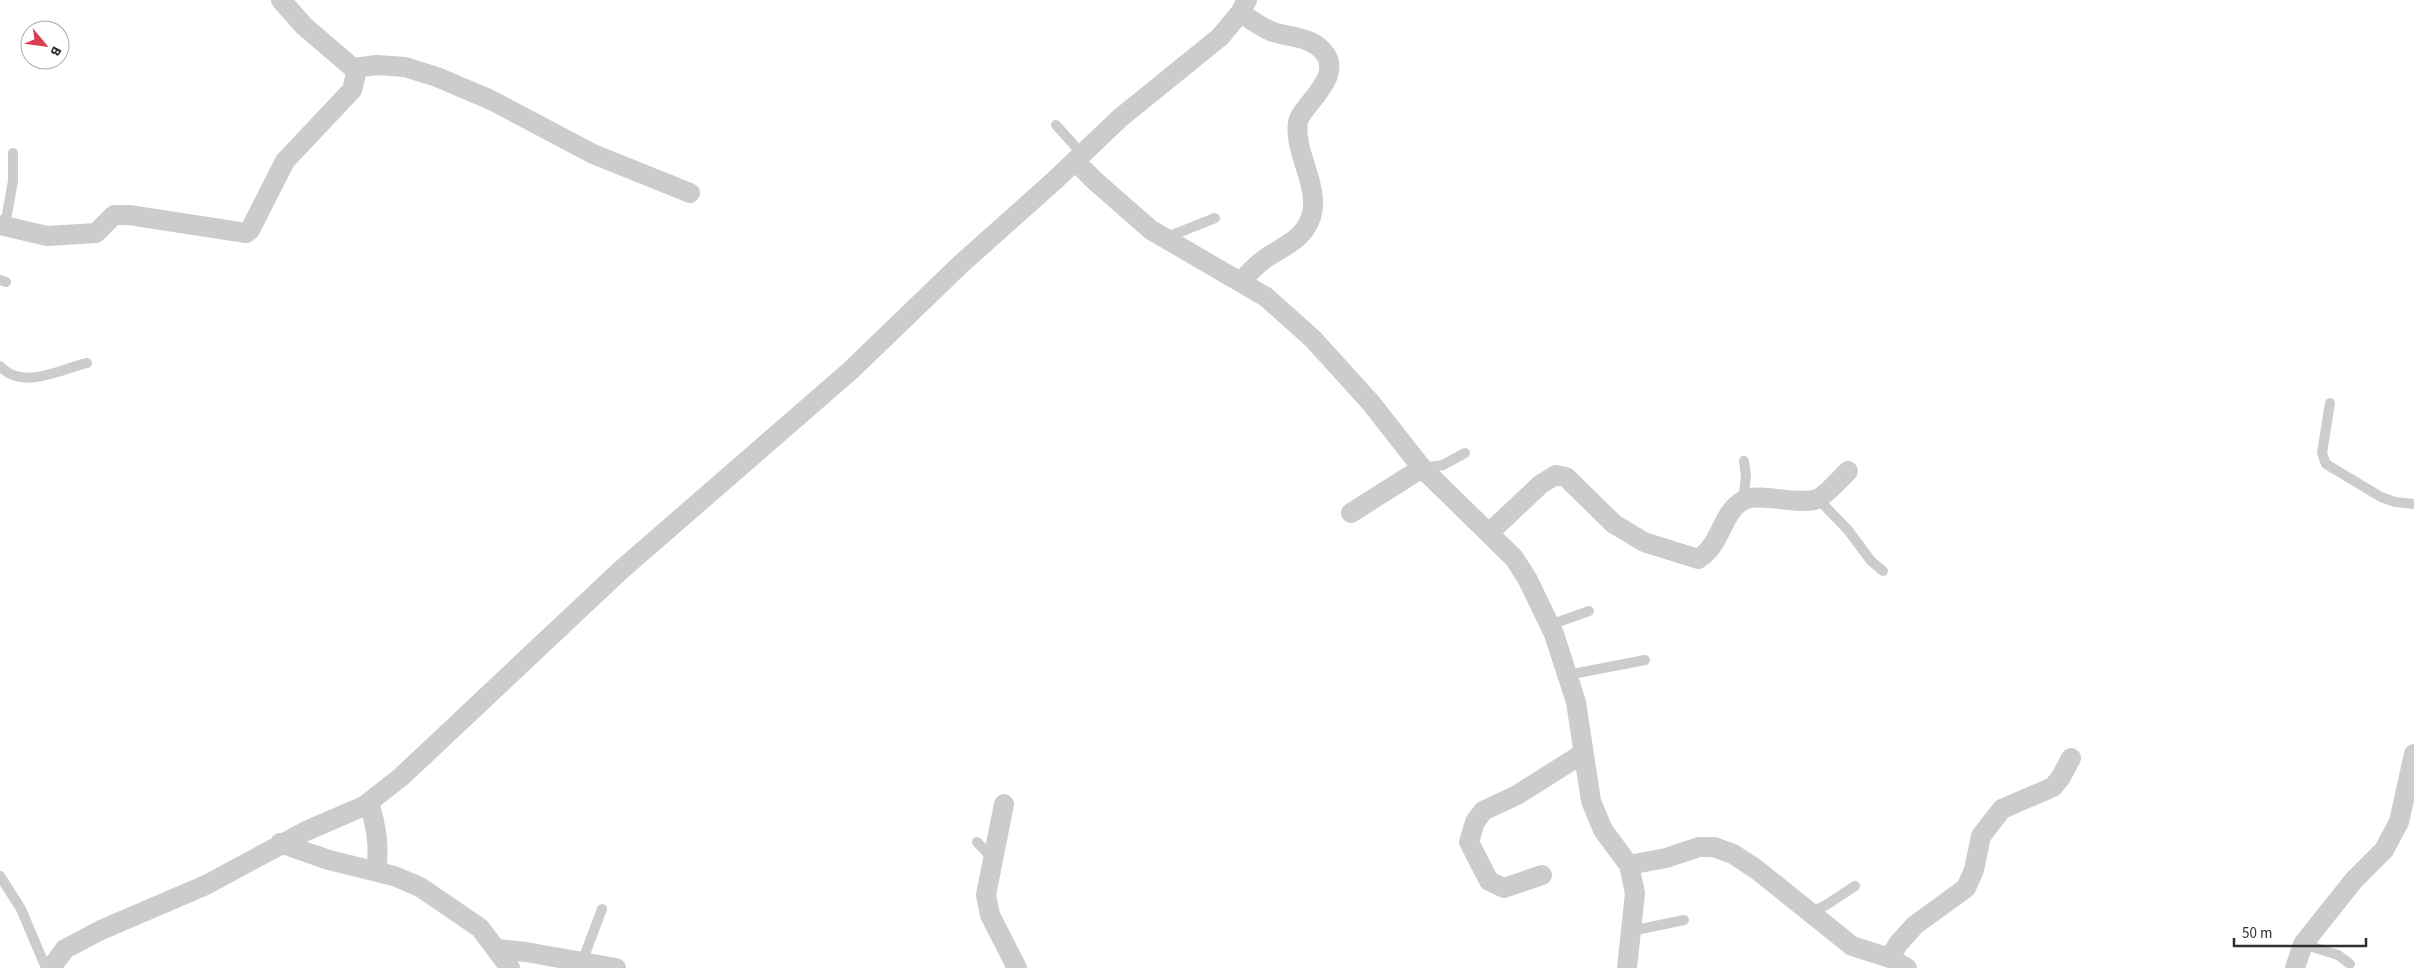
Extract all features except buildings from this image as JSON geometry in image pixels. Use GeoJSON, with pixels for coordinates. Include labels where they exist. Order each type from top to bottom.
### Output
{"type":"FeatureCollection","features":[{"type":"Feature","properties":{"kind":"street"},"geometry":{"type":"LineString","coordinates":[[3,225],[47,236],[96,234],[114,215],[129,215],[246,233],[250,230],[284,161],[352,90],[356,74],[353,68],[304,26],[281,0]]}},
{"type":"Feature","properties":{"kind":"street"},"geometry":{"type":"LineString","coordinates":[[51,968],[65,949],[101,930],[206,885],[280,843],[369,802],[401,777],[621,570],[850,371],[961,264],[1120,118],[1220,37],[1244,6],[1272,32],[1293,35],[1323,50],[1329,64],[1326,81],[1312,102],[1299,116],[1296,134],[1309,180],[1313,203],[1310,221],[1301,235],[1285,248],[1254,267],[1241,281]]}},
{"type":"Feature","properties":{"kind":"street"},"geometry":{"type":"LineString","coordinates":[[353,68],[377,65],[405,67],[437,77],[491,100],[593,154],[690,193]]}},
{"type":"Feature","properties":{"kind":"street"},"geometry":{"type":"LineString","coordinates":[[1078,157],[1095,181],[1151,230],[1266,297],[1314,338],[1371,403],[1422,468],[1489,533],[1518,565],[1550,625],[1576,702],[1582,754],[1591,801],[1603,830],[1629,865],[1635,893],[1627,968]]}},
{"type":"Feature","properties":{"kind":"street"},"geometry":{"type":"LineString","coordinates":[[1351,513],[1422,468]]}},
{"type":"Feature","properties":{"kind":"street"},"geometry":{"type":"LineString","coordinates":[[1489,533],[1541,484],[1556,475],[1566,477],[1614,524],[1644,542],[1698,559],[1709,553],[1719,537],[1726,520],[1743,501],[1749,498],[1792,501],[1818,499],[1848,471]]}},
{"type":"Feature","properties":{"kind":"street"},"geometry":{"type":"LineString","coordinates":[[1542,875],[1504,888],[1493,883],[1484,873],[1470,842],[1471,830],[1483,811],[1517,795],[1582,754]]}},
{"type":"Feature","properties":{"kind":"street"},"geometry":{"type":"LineString","coordinates":[[2295,968],[2304,944],[2354,880],[2388,843],[2399,822],[2414,754]]}},
{"type":"Feature","properties":{"kind":"street"},"geometry":{"type":"LineString","coordinates":[[1629,865],[1699,847],[1714,848],[1733,854],[1852,946],[1899,963],[1898,944],[1915,925],[1966,888],[1974,870],[1981,836],[2002,809],[2052,787],[2061,777],[2071,758]]}},
{"type":"Feature","properties":{"kind":"street"},"geometry":{"type":"LineString","coordinates":[[369,802],[379,852],[376,871]]}},
{"type":"Feature","properties":{"kind":"street"},"geometry":{"type":"LineString","coordinates":[[1004,804],[986,894],[990,915],[1017,968]]}},
{"type":"Feature","properties":{"kind":"street"},"geometry":{"type":"LineString","coordinates":[[280,843],[328,860],[376,871],[420,886],[480,928],[510,968]]}},
{"type":"Feature","properties":{"kind":"street"},"geometry":{"type":"LineString","coordinates":[[497,949],[526,952],[616,968]]}},
{"type":"Feature","properties":{"kind":"lane"},"geometry":{"type":"LineString","coordinates":[[1056,125],[1078,157]]}},
{"type":"Feature","properties":{"kind":"lane"},"geometry":{"type":"LineString","coordinates":[[3,225],[13,181],[13,153]]}},
{"type":"Feature","properties":{"kind":"lane"},"geometry":{"type":"LineString","coordinates":[[1165,238],[1214,218]]}},
{"type":"Feature","properties":{"kind":"lane"},"geometry":{"type":"LineString","coordinates":[[0,366],[14,377],[26,378],[87,364]]}},
{"type":"Feature","properties":{"kind":"lane"},"geometry":{"type":"LineString","coordinates":[[2330,403],[2322,453],[2326,464],[2381,497],[2395,502],[2414,504]]}},
{"type":"Feature","properties":{"kind":"lane"},"geometry":{"type":"LineString","coordinates":[[1422,468],[1444,465],[1465,453]]}},
{"type":"Feature","properties":{"kind":"lane"},"geometry":{"type":"LineString","coordinates":[[1743,501],[1746,476],[1744,462]]}},
{"type":"Feature","properties":{"kind":"lane"},"geometry":{"type":"LineString","coordinates":[[1818,499],[1848,530],[1871,561],[1883,571]]}},
{"type":"Feature","properties":{"kind":"lane"},"geometry":{"type":"LineString","coordinates":[[1550,625],[1589,611]]}},
{"type":"Feature","properties":{"kind":"lane"},"geometry":{"type":"LineString","coordinates":[[1567,675],[1645,660]]}},
{"type":"Feature","properties":{"kind":"lane"},"geometry":{"type":"LineString","coordinates":[[977,842],[993,859]]}},
{"type":"Feature","properties":{"kind":"lane"},"geometry":{"type":"LineString","coordinates":[[0,876],[21,909],[46,968]]}},
{"type":"Feature","properties":{"kind":"lane"},"geometry":{"type":"LineString","coordinates":[[1810,913],[1826,906],[1855,886]]}},
{"type":"Feature","properties":{"kind":"lane"},"geometry":{"type":"LineString","coordinates":[[582,962],[602,909]]}},
{"type":"Feature","properties":{"kind":"lane"},"geometry":{"type":"LineString","coordinates":[[1631,931],[1684,920]]}},
{"type":"Feature","properties":{"kind":"lane"},"geometry":{"type":"LineString","coordinates":[[2304,944],[2338,955],[2350,964]]}}]}
